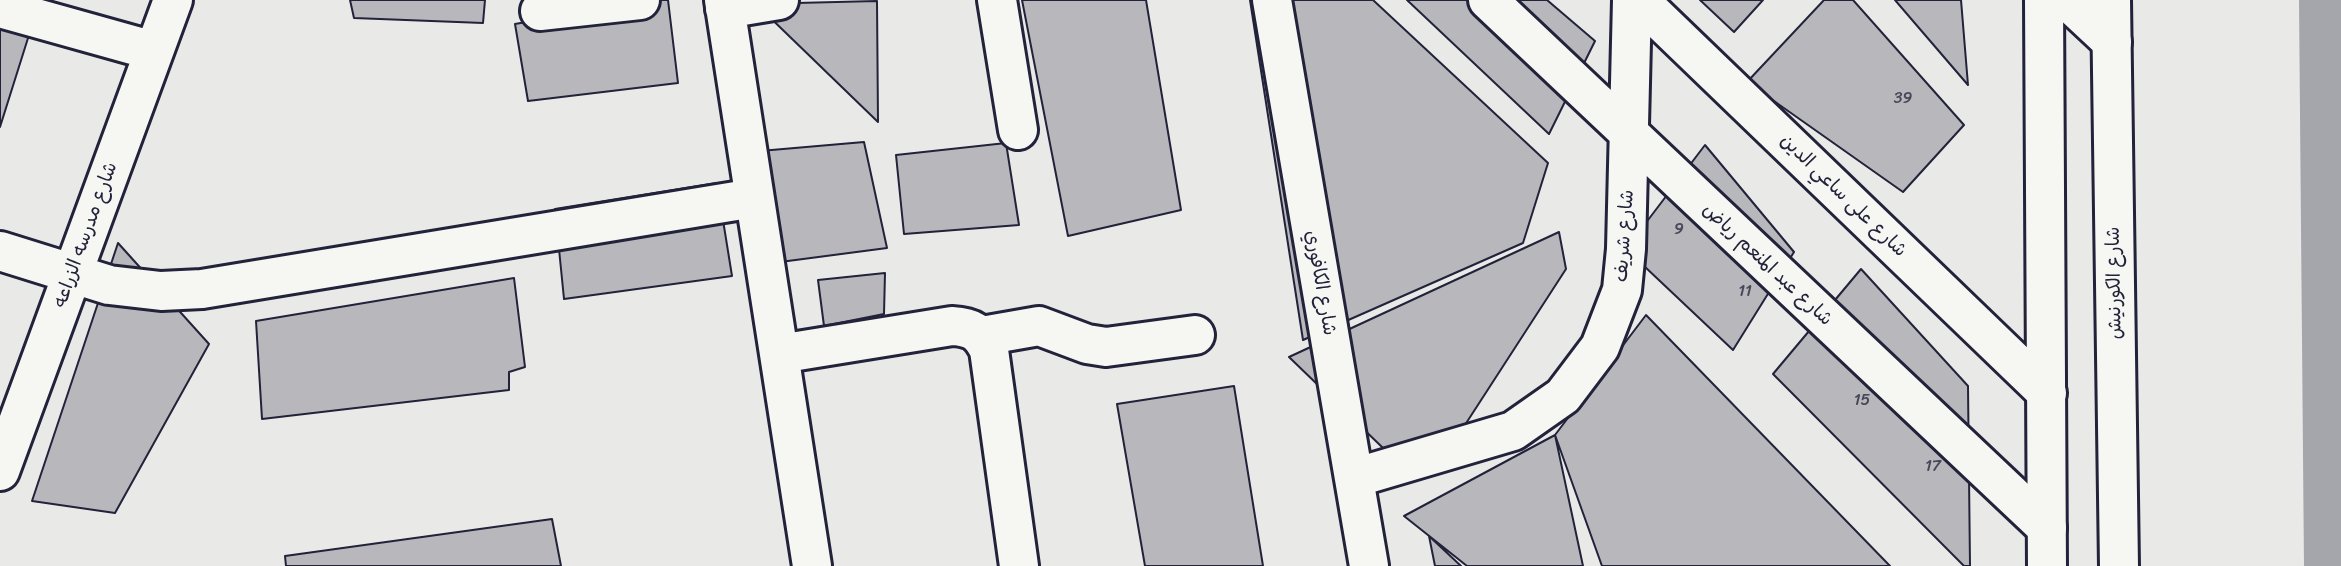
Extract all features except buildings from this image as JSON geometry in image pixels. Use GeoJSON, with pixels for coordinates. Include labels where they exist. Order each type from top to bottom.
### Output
{"type":"FeatureCollection","features":[{"type":"Feature","properties":{"kind":"street","name":"شارع مدرسه الزراعه"},"geometry":{"type":"LineString","coordinates":[[0,471],[173,0]]}},
{"type":"Feature","properties":{"kind":"street"},"geometry":{"type":"LineString","coordinates":[[540,12],[640,0]]}},
{"type":"Feature","properties":{"kind":"street"},"geometry":{"type":"LineString","coordinates":[[779,0],[724,4],[812,566]]}},
{"type":"Feature","properties":{"kind":"street"},"geometry":{"type":"LineString","coordinates":[[997,0],[1018,130]]}},
{"type":"Feature","properties":{"kind":"street","name":"شارع الكافوري"},"geometry":{"type":"LineString","coordinates":[[1272,0],[1369,566]]}},
{"type":"Feature","properties":{"kind":"street","name":"شارع عبد المنعم رياض"},"geometry":{"type":"LineString","coordinates":[[1488,0],[2047,528]]}},
{"type":"Feature","properties":{"kind":"street","name":"شارع شريف"},"geometry":{"type":"LineString","coordinates":[[1354,478],[1513,431],[1563,396],[1601,347],[1622,290],[1628,229],[1632,0]]}},
{"type":"Feature","properties":{"kind":"street","name":"شارع على ساعي الدين"},"geometry":{"type":"LineString","coordinates":[[1640,0],[2047,393]]}},
{"type":"Feature","properties":{"kind":"street"},"geometry":{"type":"LineString","coordinates":[[2043,0],[2047,566]]}},
{"type":"Feature","properties":{"kind":"street"},"geometry":{"type":"LineString","coordinates":[[2067,0],[2112,42]]}},
{"type":"Feature","properties":{"kind":"street","name":"شارع الكورنيش"},"geometry":{"type":"LineString","coordinates":[[2111,0],[2119,566]]}},
{"type":"Feature","properties":{"kind":"street"},"geometry":{"type":"LineString","coordinates":[[0,8],[154,51]]}},
{"type":"Feature","properties":{"kind":"street"},"geometry":{"type":"LineString","coordinates":[[0,251],[109,285],[161,291],[202,289],[754,198]]}},
{"type":"Feature","properties":{"kind":"street"},"geometry":{"type":"LineString","coordinates":[[779,354],[952,326],[968,327],[982,335],[989,350],[1019,566]]}},
{"type":"Feature","properties":{"kind":"street"},"geometry":{"type":"LineString","coordinates":[[982,335],[1039,326],[1087,344],[1106,347],[1195,335]]}},
{"type":"Feature","properties":{"kind":"waterway"},"geometry":{"type":"LineString","coordinates":[[2325,0],[2330,566]]}}]}
